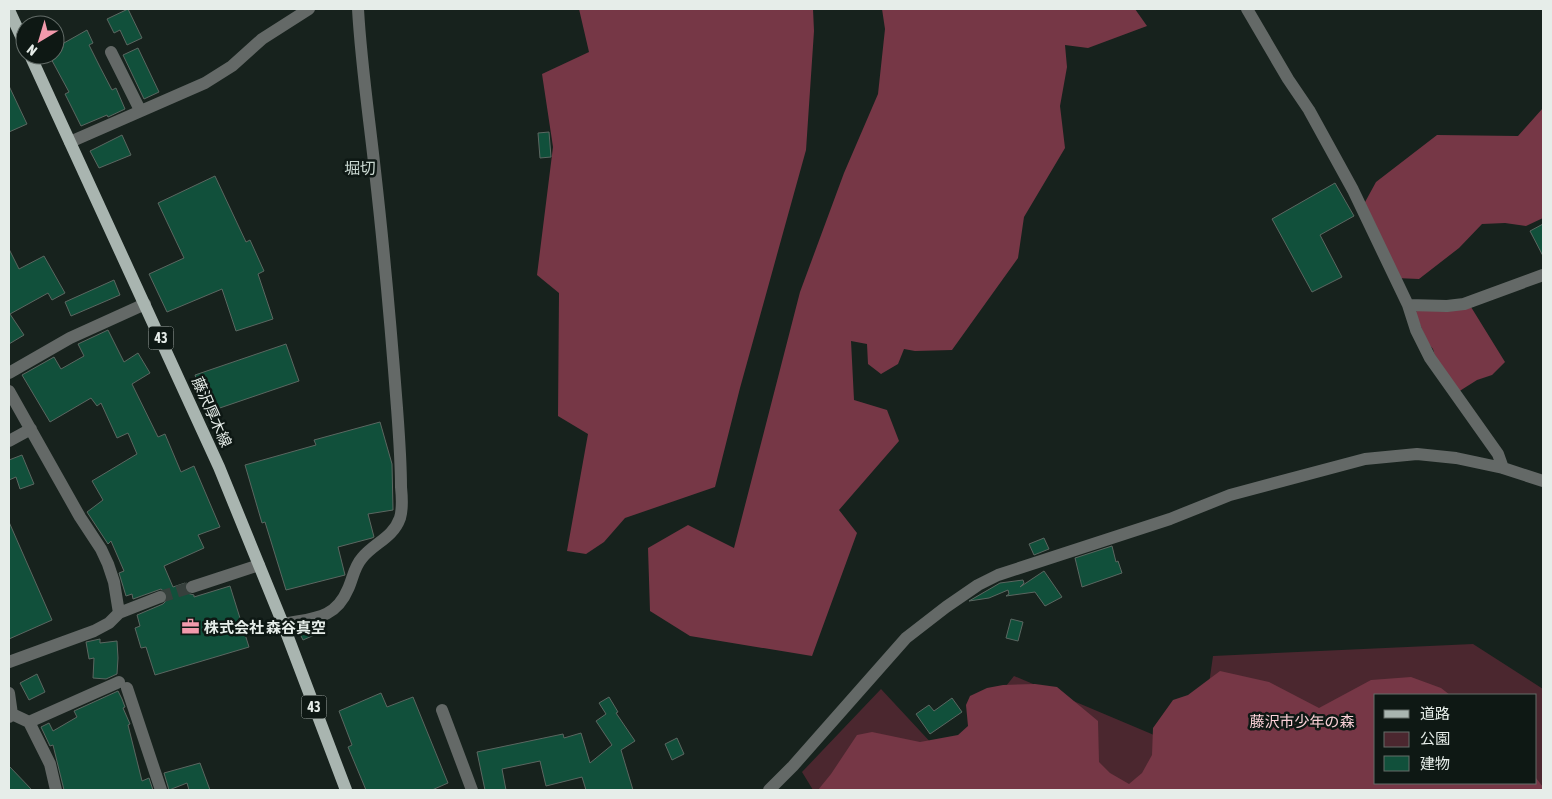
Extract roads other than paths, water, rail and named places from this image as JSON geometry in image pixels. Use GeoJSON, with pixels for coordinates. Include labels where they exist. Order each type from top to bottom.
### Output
{"type":"FeatureCollection","features":[{"type":"Feature","properties":{"kind":"main road"},"geometry":{"type":"LineString","coordinates":[[9,10],[15,23]]}},
{"type":"Feature","properties":{"kind":"main road","name":"藤沢厚木線"},"geometry":{"type":"LineString","coordinates":[[35,65],[219,468],[283,624],[346,790]]}},
{"type":"Feature","properties":{"kind":"street"},"geometry":{"type":"LineString","coordinates":[[70,142],[205,83],[232,66],[262,39],[309,9]]}},
{"type":"Feature","properties":{"kind":"street"},"geometry":{"type":"LineString","coordinates":[[283,624],[314,618],[328,614],[336,609],[342,602],[348,589],[356,565],[369,550],[390,535],[401,517],[400,457],[390,318],[375,169],[360,53],[358,9]]}},
{"type":"Feature","properties":{"kind":"street"},"geometry":{"type":"LineString","coordinates":[[1249,10],[1288,79],[1309,110],[1353,190],[1408,305],[1416,330],[1430,358],[1498,454],[1503,468]]}},
{"type":"Feature","properties":{"kind":"street"},"geometry":{"type":"LineString","coordinates":[[111,52],[140,110]]}},
{"type":"Feature","properties":{"kind":"street"},"geometry":{"type":"LineString","coordinates":[[1408,305],[1447,306],[1464,304],[1543,275]]}},
{"type":"Feature","properties":{"kind":"street"},"geometry":{"type":"LineString","coordinates":[[9,373],[70,338],[144,304]]}},
{"type":"Feature","properties":{"kind":"street"},"geometry":{"type":"LineString","coordinates":[[9,391],[108,564],[114,582],[119,613]]}},
{"type":"Feature","properties":{"kind":"street"},"geometry":{"type":"LineString","coordinates":[[9,441],[31,429]]}},
{"type":"Feature","properties":{"kind":"street"},"geometry":{"type":"LineString","coordinates":[[770,790],[906,638],[970,591],[998,575],[1170,520],[1230,495],[1365,459],[1417,454],[1456,458],[1503,468],[1543,482]]}},
{"type":"Feature","properties":{"kind":"street"},"geometry":{"type":"LineString","coordinates":[[192,587],[259,564]]}},
{"type":"Feature","properties":{"kind":"street"},"geometry":{"type":"LineString","coordinates":[[9,662],[94,631],[109,623],[119,613],[160,597]]}},
{"type":"Feature","properties":{"kind":"street"},"geometry":{"type":"LineString","coordinates":[[9,693],[11,716],[29,722],[123,685],[161,790]]}},
{"type":"Feature","properties":{"kind":"street"},"geometry":{"type":"LineString","coordinates":[[442,710],[472,790]]}},
{"type":"Feature","properties":{"kind":"street"},"geometry":{"type":"LineString","coordinates":[[29,722],[50,764],[56,790]]}},
{"type":"Feature","properties":{"kind":"tunnel"},"geometry":{"type":"LineString","coordinates":[[160,597],[192,587]]}},
{"type":"Feature","properties":{"kind":"place","name":"株式会社 森谷真空"},"geometry":{"type":"Point","coordinates":[190,627]}},
{"type":"Feature","properties":{"kind":"district","name":"堀切"},"geometry":{"type":"Point","coordinates":[360,168]}},
{"type":"Feature","properties":{"kind":"park label","name":"藤沢市少年の森"},"geometry":{"type":"Point","coordinates":[1302,721]}}]}
